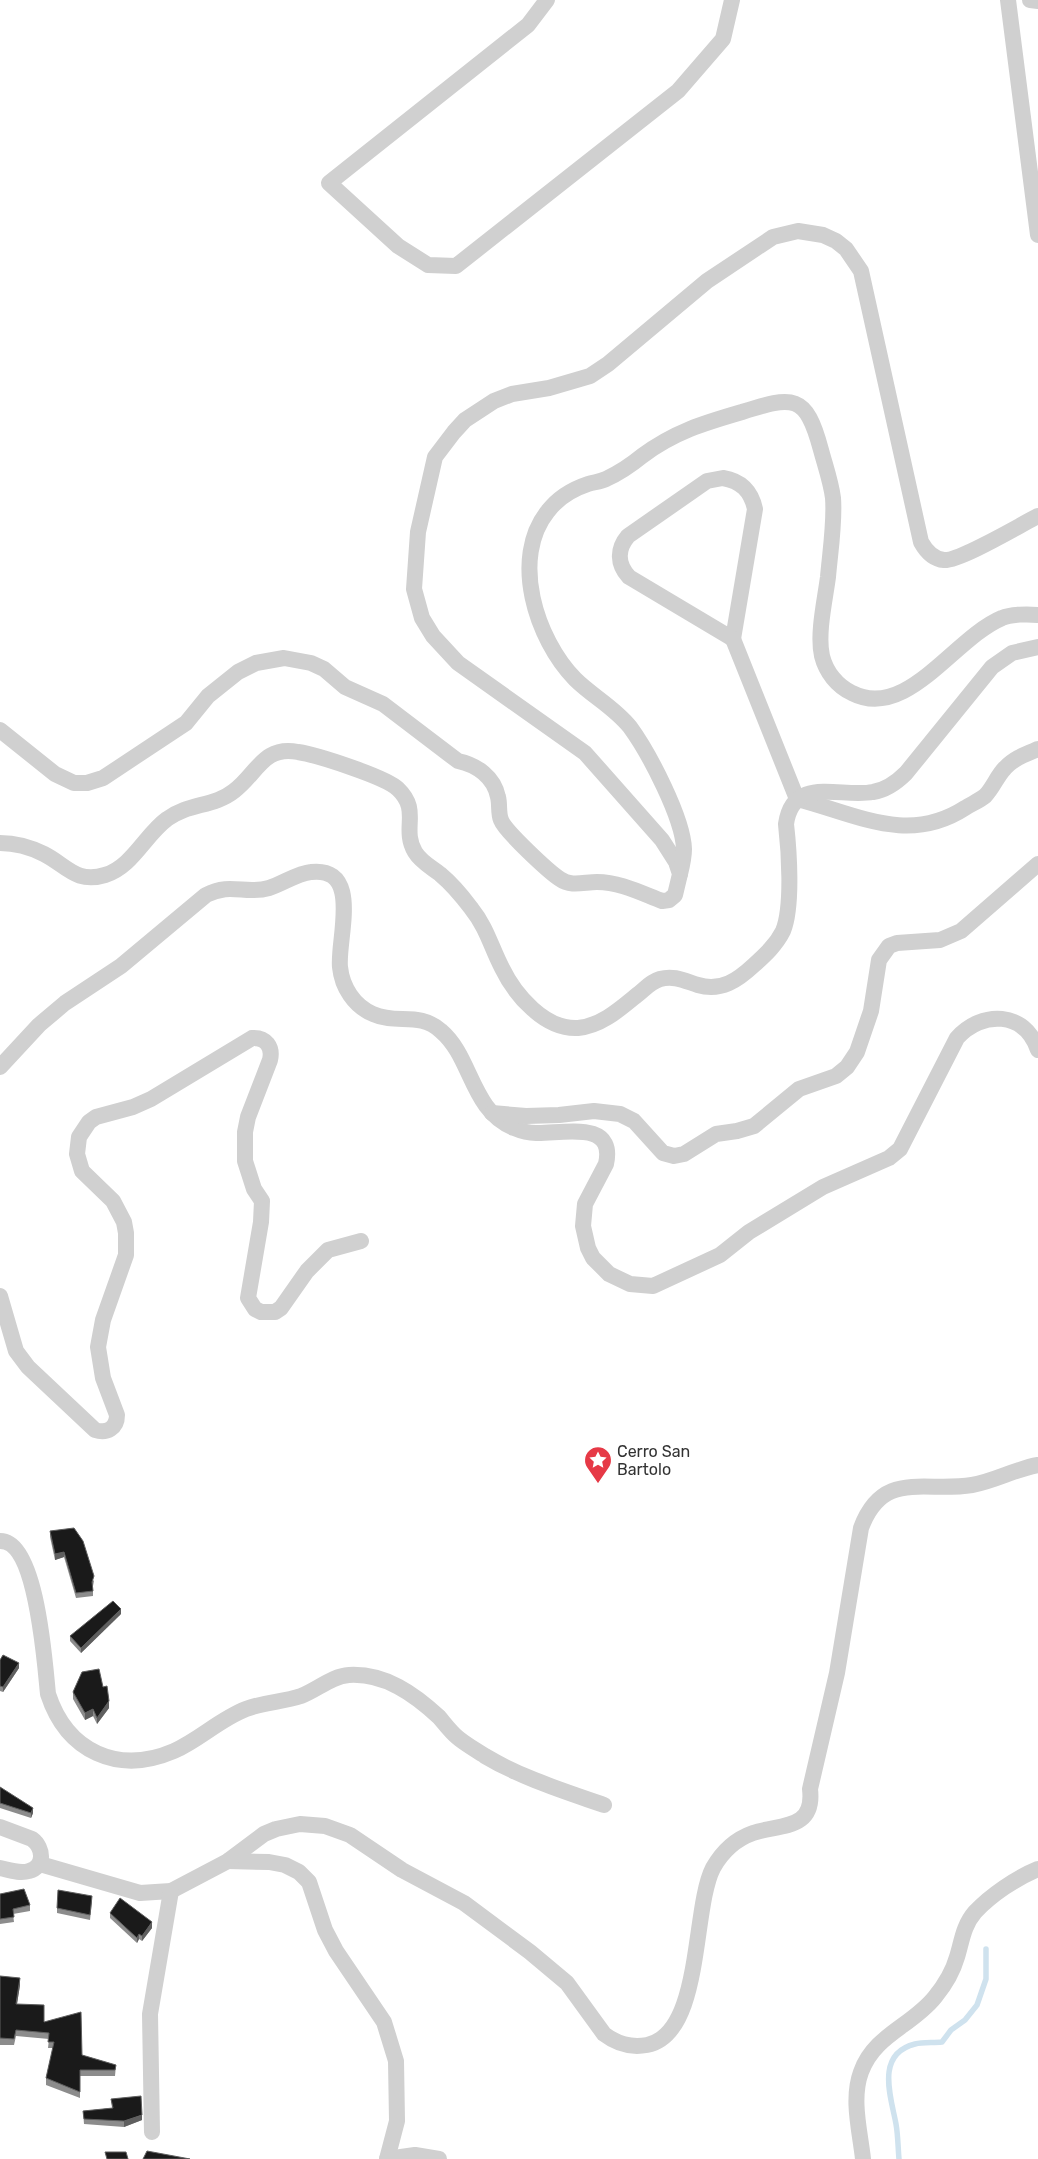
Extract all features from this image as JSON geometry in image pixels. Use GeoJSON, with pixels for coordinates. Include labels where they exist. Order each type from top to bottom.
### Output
{"type":"FeatureCollection","features":[{"type":"Feature","properties":{"kind":"street"},"geometry":{"type":"LineString","coordinates":[[547,0],[528,26],[329,183],[398,246],[428,265],[456,266],[678,91],[723,39],[732,0]]}},
{"type":"Feature","properties":{"kind":"street"},"geometry":{"type":"LineString","coordinates":[[1008,0],[1032,147],[1038,236]]}},
{"type":"Feature","properties":{"kind":"street"},"geometry":{"type":"LineString","coordinates":[[1030,0],[1038,1]]}},
{"type":"Feature","properties":{"kind":"street"},"geometry":{"type":"LineString","coordinates":[[680,874],[676,862],[662,840],[585,753],[458,663],[433,636],[422,618],[414,589],[418,532],[435,458],[454,432],[477,411],[494,401],[512,394],[550,388],[590,376],[608,364],[707,281],[762,243],[785,232],[811,231],[836,241],[855,260],[861,271],[921,542],[925,549],[937,558],[956,558],[1038,516]]}},
{"type":"Feature","properties":{"kind":"street"},"geometry":{"type":"LineString","coordinates":[[0,730],[55,774],[74,783],[87,783],[104,778],[186,723],[208,696],[238,672],[256,663],[270,659],[298,659],[324,669],[345,687],[383,704],[458,762],[476,767],[484,773],[495,788],[501,820],[510,832],[565,882],[572,884],[600,882],[614,884],[662,901],[669,900],[675,895],[684,849],[666,791],[651,760],[629,726],[604,701],[578,682],[566,670],[547,641],[540,625],[530,577],[530,547],[541,520],[561,498],[574,490],[603,481],[627,468],[672,436],[691,427],[769,403],[788,402],[797,405],[811,418],[833,497],[830,554],[821,645],[826,666],[839,685],[863,698],[880,700],[891,698],[911,689],[969,638],[1004,616],[1038,615]]}},
{"type":"Feature","properties":{"kind":"street"},"geometry":{"type":"LineString","coordinates":[[733,639],[629,577],[621,564],[620,557],[620,549],[628,536],[707,480],[723,478],[738,483],[750,494],[756,509],[733,639],[797,799]]}},
{"type":"Feature","properties":{"kind":"street"},"geometry":{"type":"LineString","coordinates":[[0,843],[34,850],[46,855],[69,872],[80,876],[103,876],[124,865],[144,840],[167,818],[189,807],[213,803],[224,798],[244,782],[259,763],[279,752],[299,752],[378,777],[397,787],[404,795],[412,815],[409,834],[414,850],[424,862],[458,892],[473,910],[485,928],[502,969],[525,1002],[546,1019],[557,1025],[578,1028],[605,1019],[645,987],[660,979],[681,978],[709,987],[727,985],[742,976],[772,948],[782,932],[788,911],[787,814],[797,799],[812,792],[863,793],[891,786],[906,773],[992,666],[1012,653],[1038,647]]}},
{"type":"Feature","properties":{"kind":"street"},"geometry":{"type":"LineString","coordinates":[[797,799],[885,825],[912,827],[928,825],[957,813],[984,796],[1005,767],[1021,756],[1038,749]]}},
{"type":"Feature","properties":{"kind":"street"},"geometry":{"type":"LineString","coordinates":[[492,1113],[559,1116],[594,1111],[620,1114],[634,1121],[663,1153],[674,1156],[684,1154],[716,1134],[738,1131],[754,1126],[799,1088],[836,1076],[847,1067],[857,1052],[871,1011],[879,960],[889,946],[897,943],[940,940],[961,932],[1038,864]]}},
{"type":"Feature","properties":{"kind":"street"},"geometry":{"type":"LineString","coordinates":[[0,1067],[33,1031],[65,1003],[121,966],[206,895],[229,887],[249,890],[267,888],[301,874],[317,871],[332,877],[345,897],[340,965],[342,977],[353,999],[373,1014],[384,1018],[420,1020],[440,1029],[455,1047],[485,1104],[492,1113],[506,1124],[524,1131],[537,1133],[585,1131],[599,1137],[607,1150],[608,1157],[586,1204],[583,1226],[588,1248],[593,1258],[609,1274],[630,1284],[653,1286],[720,1255],[749,1232],[823,1187],[882,1161],[900,1149],[957,1038],[972,1024],[991,1018],[1011,1021],[1029,1033],[1038,1050]]}},
{"type":"Feature","properties":{"kind":"street"},"geometry":{"type":"LineString","coordinates":[[0,1296],[16,1352],[28,1367],[95,1430],[106,1432],[111,1430],[117,1421],[117,1415],[103,1378],[98,1347],[103,1320],[126,1256],[126,1233],[124,1222],[113,1201],[82,1171],[77,1154],[79,1136],[89,1122],[96,1117],[151,1100],[252,1038],[262,1039],[267,1042],[271,1050],[270,1060],[248,1117],[245,1132],[245,1162],[254,1189],[262,1201],[261,1222],[248,1291],[250,1304],[260,1312],[275,1312],[281,1308],[308,1271],[328,1250],[362,1241]]}},
{"type":"Feature","properties":{"kind":"street"},"geometry":{"type":"LineString","coordinates":[[40,1864],[140,1893],[171,1891],[228,1861],[264,1834],[287,1826],[312,1824],[338,1830],[350,1835],[402,1870],[464,1903],[530,1952],[568,1983],[604,2034],[612,2040],[631,2046],[650,2044],[660,2040],[675,2026],[680,2016],[696,1955],[708,1880],[720,1857],[740,1840],[752,1834],[779,1829],[796,1822],[806,1813],[810,1806],[810,1789],[837,1673],[861,1528],[869,1510],[884,1495],[902,1487],[971,1485],[1038,1465]]}},
{"type":"Feature","properties":{"kind":"street"},"geometry":{"type":"LineString","coordinates":[[0,1541],[6,1541],[15,1548],[26,1566],[34,1595],[48,1694],[53,1708],[70,1734],[94,1752],[120,1760],[147,1760],[174,1750],[244,1709],[301,1696],[329,1681],[348,1675],[376,1676],[400,1686],[438,1717],[456,1736],[486,1756],[545,1785],[604,1805]]}},
{"type":"Feature","properties":{"kind":"street"},"geometry":{"type":"LineString","coordinates":[[0,1827],[37,1843],[42,1853],[40,1864],[26,1872],[0,1868]]}},
{"type":"Feature","properties":{"kind":"street"},"geometry":{"type":"LineString","coordinates":[[228,1861],[285,1864],[299,1872],[309,1882],[325,1930],[336,1951],[384,2022],[396,2061],[397,2121],[387,2159],[415,2155],[439,2159]]}},
{"type":"Feature","properties":{"kind":"street"},"geometry":{"type":"LineString","coordinates":[[863,2159],[857,2097],[860,2072],[865,2061],[883,2039],[923,2011],[935,1998],[951,1972],[957,1958],[962,1935],[973,1915],[985,1902],[1012,1882],[1038,1870]]}},
{"type":"Feature","properties":{"kind":"street"},"geometry":{"type":"LineString","coordinates":[[152,2132],[150,2014],[171,1891]]}},
{"type":"Feature","properties":{"kind":"building"},"geometry":{"type":"Polygon","coordinates":[[[74,1528],[83,1541],[94,1576],[92,1582],[93,1591],[76,1593],[64,1552],[55,1554],[50,1531],[74,1528]]]}},
{"type":"Feature","properties":{"kind":"building"},"geometry":{"type":"Polygon","coordinates":[[[113,1601],[121,1609],[81,1648],[70,1636],[113,1601]]]}},
{"type":"Feature","properties":{"kind":"building"},"geometry":{"type":"Polygon","coordinates":[[[3,1655],[19,1663],[3,1687],[0,1686],[0,1660],[3,1655]]]}},
{"type":"Feature","properties":{"kind":"building"},"geometry":{"type":"Polygon","coordinates":[[[99,1669],[103,1687],[107,1686],[109,1701],[97,1718],[93,1709],[85,1713],[73,1692],[82,1672],[99,1669]]]}},
{"type":"Feature","properties":{"kind":"building"},"geometry":{"type":"Polygon","coordinates":[[[0,1787],[33,1808],[31,1813],[0,1803],[0,1787]]]}},
{"type":"Feature","properties":{"kind":"building"},"geometry":{"type":"Polygon","coordinates":[[[24,1889],[30,1905],[13,1909],[14,1917],[0,1919],[0,1894],[24,1889]]]}},
{"type":"Feature","properties":{"kind":"building"},"geometry":{"type":"Polygon","coordinates":[[[58,1890],[92,1896],[90,1915],[57,1908],[58,1890]]]}},
{"type":"Feature","properties":{"kind":"building"},"geometry":{"type":"Polygon","coordinates":[[[120,1898],[152,1922],[142,1936],[139,1934],[137,1938],[110,1913],[120,1898]]]}},
{"type":"Feature","properties":{"kind":"building"},"geometry":{"type":"Polygon","coordinates":[[[0,1976],[20,1978],[16,2004],[44,2005],[44,2022],[81,2012],[82,2055],[116,2065],[115,2070],[80,2070],[80,2092],[46,2078],[54,2042],[48,2042],[49,2033],[16,2030],[14,2039],[0,2038],[0,1976]]]}},
{"type":"Feature","properties":{"kind":"building"},"geometry":{"type":"Polygon","coordinates":[[[141,2096],[142,2115],[124,2121],[84,2119],[83,2111],[113,2108],[111,2099],[141,2096]]]}},
{"type":"Feature","properties":{"kind":"building"},"geometry":{"type":"Polygon","coordinates":[[[147,2151],[190,2159],[143,2159],[147,2151]]]}},
{"type":"Feature","properties":{"kind":"building"},"geometry":{"type":"Polygon","coordinates":[[[105,2152],[126,2152],[128,2159],[107,2159],[105,2152]]]}},
{"type":"Feature","properties":{"kind":"waterway"},"geometry":{"type":"LineString","coordinates":[[899,2159],[897,2128],[889,2089],[890,2067],[894,2057],[902,2049],[918,2043],[942,2042],[951,2030],[965,2020],[977,2005],[986,1979],[986,1949]]}},
{"type":"Feature","properties":{"kind":"place","name":"Cerro San Bartolo"},"geometry":{"type":"Point","coordinates":[598,1484]}}]}
